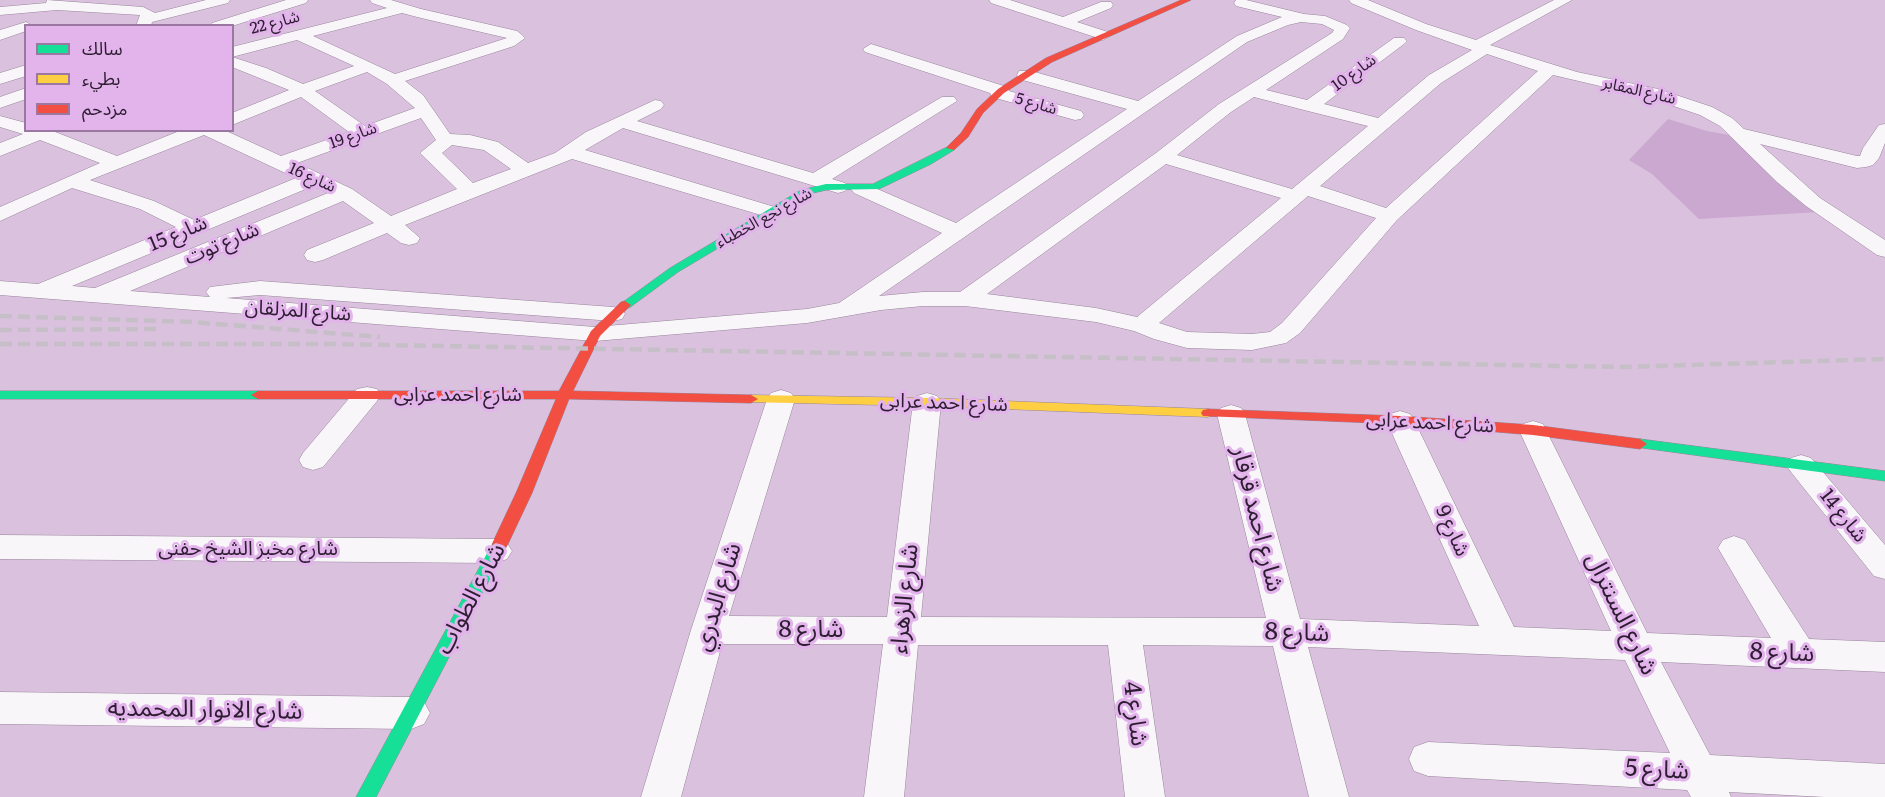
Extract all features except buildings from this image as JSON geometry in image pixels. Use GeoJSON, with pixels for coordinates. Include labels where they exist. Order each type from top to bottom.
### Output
{"type":"FeatureCollection","features":[{"type":"Feature","properties":{"kind":"street"},"geometry":{"type":"LineString","coordinates":[[116,24],[223,0]]}},
{"type":"Feature","properties":{"kind":"street"},"geometry":{"type":"LineString","coordinates":[[377,0],[400,9],[512,34],[517,38],[509,43],[393,80]]}},
{"type":"Feature","properties":{"kind":"street","name":"شارع 22"},"geometry":{"type":"LineString","coordinates":[[234,52],[432,0]]}},
{"type":"Feature","properties":{"kind":"street"},"geometry":{"type":"LineString","coordinates":[[996,0],[1103,35]]}},
{"type":"Feature","properties":{"kind":"street","name":"شارع نجع الخطباء"},"geometry":{"type":"LineString","coordinates":[[564,395],[595,334],[613,314],[674,270],[805,192],[838,187],[861,189],[885,184],[949,149],[965,135],[980,111],[999,92],[1049,60],[1187,0]]}},
{"type":"Feature","properties":{"kind":"street","name":"شارع المقابر"},"geometry":{"type":"LineString","coordinates":[[1356,0],[1480,48],[1549,70],[1680,101],[1726,122],[1760,156],[1813,202],[1885,250]]}},
{"type":"Feature","properties":{"kind":"street"},"geometry":{"type":"LineString","coordinates":[[1142,325],[1435,79],[1480,48],[1566,0]]}},
{"type":"Feature","properties":{"kind":"street"},"geometry":{"type":"LineString","coordinates":[[0,18],[55,3],[145,18]]}},
{"type":"Feature","properties":{"kind":"street"},"geometry":{"type":"LineString","coordinates":[[1241,3],[1300,18]]}},
{"type":"Feature","properties":{"kind":"street"},"geometry":{"type":"LineString","coordinates":[[225,24],[302,4]]}},
{"type":"Feature","properties":{"kind":"street"},"geometry":{"type":"LineString","coordinates":[[1063,22],[1106,5]]}},
{"type":"Feature","properties":{"kind":"street"},"geometry":{"type":"LineString","coordinates":[[33,24],[80,7]]}},
{"type":"Feature","properties":{"kind":"street"},"geometry":{"type":"LineString","coordinates":[[0,11],[28,9]]}},
{"type":"Feature","properties":{"kind":"street"},"geometry":{"type":"LineString","coordinates":[[840,312],[1242,39],[1284,21],[1300,18],[1311,17],[1342,28],[1342,32],[1251,91],[965,299]]}},
{"type":"Feature","properties":{"kind":"street"},"geometry":{"type":"LineString","coordinates":[[0,35],[24,27]]}},
{"type":"Feature","properties":{"kind":"street"},"geometry":{"type":"LineString","coordinates":[[251,31],[281,40]]}},
{"type":"Feature","properties":{"kind":"street"},"geometry":{"type":"LineString","coordinates":[[299,35],[368,66],[393,80],[417,99],[445,139]]}},
{"type":"Feature","properties":{"kind":"street","name":"شارع 10"},"geometry":{"type":"LineString","coordinates":[[1310,106],[1399,41]]}},
{"type":"Feature","properties":{"kind":"street","name":"شارع 5"},"geometry":{"type":"LineString","coordinates":[[871,49],[1075,115]]}},
{"type":"Feature","properties":{"kind":"street"},"geometry":{"type":"LineString","coordinates":[[234,63],[303,90],[361,132]]}},
{"type":"Feature","properties":{"kind":"street"},"geometry":{"type":"LineString","coordinates":[[234,119],[368,66]]}},
{"type":"Feature","properties":{"kind":"street","name":"شارع المزلقان"},"geometry":{"type":"LineString","coordinates":[[0,288],[595,334],[840,312],[881,303],[923,299],[965,299],[1096,315],[1142,325],[1162,334],[1187,340],[1252,342],[1277,338],[1291,328],[1389,216],[1549,70]]}},
{"type":"Feature","properties":{"kind":"street"},"geometry":{"type":"LineString","coordinates":[[0,79],[24,71]]}},
{"type":"Feature","properties":{"kind":"street"},"geometry":{"type":"LineString","coordinates":[[1026,75],[1142,108]]}},
{"type":"Feature","properties":{"kind":"street"},"geometry":{"type":"LineString","coordinates":[[1251,91],[1381,124]]}},
{"type":"Feature","properties":{"kind":"street"},"geometry":{"type":"LineString","coordinates":[[0,103],[24,94]]}},
{"type":"Feature","properties":{"kind":"street"},"geometry":{"type":"LineString","coordinates":[[816,180],[948,101]]}},
{"type":"Feature","properties":{"kind":"street"},"geometry":{"type":"LineString","coordinates":[[315,255],[571,152],[580,144],[655,105]]}},
{"type":"Feature","properties":{"kind":"street","name":"شارع 19"},"geometry":{"type":"LineString","coordinates":[[280,163],[426,110]]}},
{"type":"Feature","properties":{"kind":"street"},"geometry":{"type":"LineString","coordinates":[[0,121],[24,128]]}},
{"type":"Feature","properties":{"kind":"street"},"geometry":{"type":"LineString","coordinates":[[621,122],[838,187]]}},
{"type":"Feature","properties":{"kind":"street"},"geometry":{"type":"LineString","coordinates":[[1740,134],[1857,162],[1866,161],[1869,158],[1872,148],[1885,129]]}},
{"type":"Feature","properties":{"kind":"street"},"geometry":{"type":"LineString","coordinates":[[0,150],[30,132]]}},
{"type":"Feature","properties":{"kind":"street"},"geometry":{"type":"LineString","coordinates":[[35,132],[117,162]]}},
{"type":"Feature","properties":{"kind":"street"},"geometry":{"type":"LineString","coordinates":[[0,215],[71,181],[195,132]]}},
{"type":"Feature","properties":{"kind":"street","name":"شارع 16"},"geometry":{"type":"LineString","coordinates":[[212,132],[345,193],[409,238]]}},
{"type":"Feature","properties":{"kind":"street"},"geometry":{"type":"LineString","coordinates":[[445,139],[470,141],[490,146],[526,171]]}},
{"type":"Feature","properties":{"kind":"street"},"geometry":{"type":"LineString","coordinates":[[445,139],[445,143],[430,153],[470,191]]}},
{"type":"Feature","properties":{"kind":"street"},"geometry":{"type":"LineString","coordinates":[[571,152],[771,212]]}},
{"type":"Feature","properties":{"kind":"street"},"geometry":{"type":"LineString","coordinates":[[1163,157],[1389,216]]}},
{"type":"Feature","properties":{"kind":"street","name":"شارع 15"},"geometry":{"type":"LineString","coordinates":[[42,291],[314,178]]}},
{"type":"Feature","properties":{"kind":"street"},"geometry":{"type":"LineString","coordinates":[[71,181],[155,208],[194,228]]}},
{"type":"Feature","properties":{"kind":"street"},"geometry":{"type":"LineString","coordinates":[[861,189],[958,232]]}},
{"type":"Feature","properties":{"kind":"street","name":"شارع توت"},"geometry":{"type":"LineString","coordinates":[[98,295],[345,193]]}},
{"type":"Feature","properties":{"kind":"street"},"geometry":{"type":"LineString","coordinates":[[167,301],[231,290],[260,288],[613,314]]}},
{"type":"Feature","properties":{"kind":"street","name":"شارع احمد عرابى"},"geometry":{"type":"LineString","coordinates":[[0,395],[564,395],[927,402],[1400,420],[1533,430],[1885,476]]}},
{"type":"Feature","properties":{"kind":"street"},"geometry":{"type":"LineString","coordinates":[[313,460],[367,395]]}},
{"type":"Feature","properties":{"kind":"street","name":"شارع الطواب"},"geometry":{"type":"LineString","coordinates":[[366,797],[496,551],[524,493],[564,395]]}},
{"type":"Feature","properties":{"kind":"street","name":"شارع البدري"},"geometry":{"type":"LineString","coordinates":[[661,797],[708,630],[780,399]]}},
{"type":"Feature","properties":{"kind":"street","name":"شارع الزهراء"},"geometry":{"type":"LineString","coordinates":[[884,797],[927,402]]}},
{"type":"Feature","properties":{"kind":"street","name":"شارع احمد قرقار"},"geometry":{"type":"LineString","coordinates":[[1230,414],[1329,797]]}},
{"type":"Feature","properties":{"kind":"street","name":"شارع 9"},"geometry":{"type":"LineString","coordinates":[[1400,420],[1504,642]]}},
{"type":"Feature","properties":{"kind":"street","name":"شارع السنترال"},"geometry":{"type":"LineString","coordinates":[[1533,430],[1636,647],[1705,785]]}},
{"type":"Feature","properties":{"kind":"street","name":"شارع 14"},"geometry":{"type":"LineString","coordinates":[[1801,465],[1885,567]]}},
{"type":"Feature","properties":{"kind":"street","name":"شارع مخبز الشيخ حفنى"},"geometry":{"type":"LineString","coordinates":[[0,548],[496,551]]}},
{"type":"Feature","properties":{"kind":"street"},"geometry":{"type":"LineString","coordinates":[[1734,548],[1798,653]]}},
{"type":"Feature","properties":{"kind":"street","name":"شارع 8"},"geometry":{"type":"LineString","coordinates":[[708,630],[1285,632],[1885,657]]}},
{"type":"Feature","properties":{"kind":"street","name":"شارع 4"},"geometry":{"type":"LineString","coordinates":[[1124,631],[1145,797]]}},
{"type":"Feature","properties":{"kind":"street","name":"شارع الانوار المحمديه"},"geometry":{"type":"LineString","coordinates":[[0,708],[411,713]]}},
{"type":"Feature","properties":{"kind":"street","name":"شارع 5"},"geometry":{"type":"LineString","coordinates":[[1428,759],[1705,785],[1885,782]]}},
{"type":"Feature","properties":{"kind":"shaded area"},"geometry":{"type":"Polygon","coordinates":[[[1668,119],[1729,135],[1770,173],[1819,212],[1699,219],[1652,174],[1629,160],[1668,119]]]}},
{"type":"Feature","properties":{"kind":"railway"},"geometry":{"type":"LineString","coordinates":[[0,316],[192,322],[380,337]]}},
{"type":"Feature","properties":{"kind":"railway"},"geometry":{"type":"LineString","coordinates":[[0,330],[161,329]]}},
{"type":"Feature","properties":{"kind":"railway"},"geometry":{"type":"LineString","coordinates":[[0,344],[330,344],[1623,367],[1885,359]]}},
{"type":"Feature","properties":{"kind":"traffic: fast"},"geometry":{"type":"LineString","coordinates":[[625,305],[674,270],[805,192],[826,187],[875,187],[928,162],[951,148]]}},
{"type":"Feature","properties":{"kind":"traffic: fast"},"geometry":{"type":"LineString","coordinates":[[0,395],[258,395]]}},
{"type":"Feature","properties":{"kind":"traffic: fast"},"geometry":{"type":"LineString","coordinates":[[1640,444],[1885,476]]}},
{"type":"Feature","properties":{"kind":"traffic: fast"},"geometry":{"type":"LineString","coordinates":[[366,797],[500,544]]}},
{"type":"Feature","properties":{"kind":"traffic: slow"},"geometry":{"type":"LineString","coordinates":[[751,399],[927,402],[1208,413]]}},
{"type":"Feature","properties":{"kind":"traffic: jam"},"geometry":{"type":"LineString","coordinates":[[951,148],[965,135],[980,111],[1001,91],[1049,60],[1187,0]]}},
{"type":"Feature","properties":{"kind":"traffic: jam"},"geometry":{"type":"LineString","coordinates":[[500,544],[524,493],[564,395],[595,334],[625,305]]}},
{"type":"Feature","properties":{"kind":"traffic: jam"},"geometry":{"type":"LineString","coordinates":[[258,395],[564,395],[751,399]]}},
{"type":"Feature","properties":{"kind":"traffic: jam"},"geometry":{"type":"LineString","coordinates":[[1208,413],[1400,420],[1533,430],[1640,444]]}}]}
